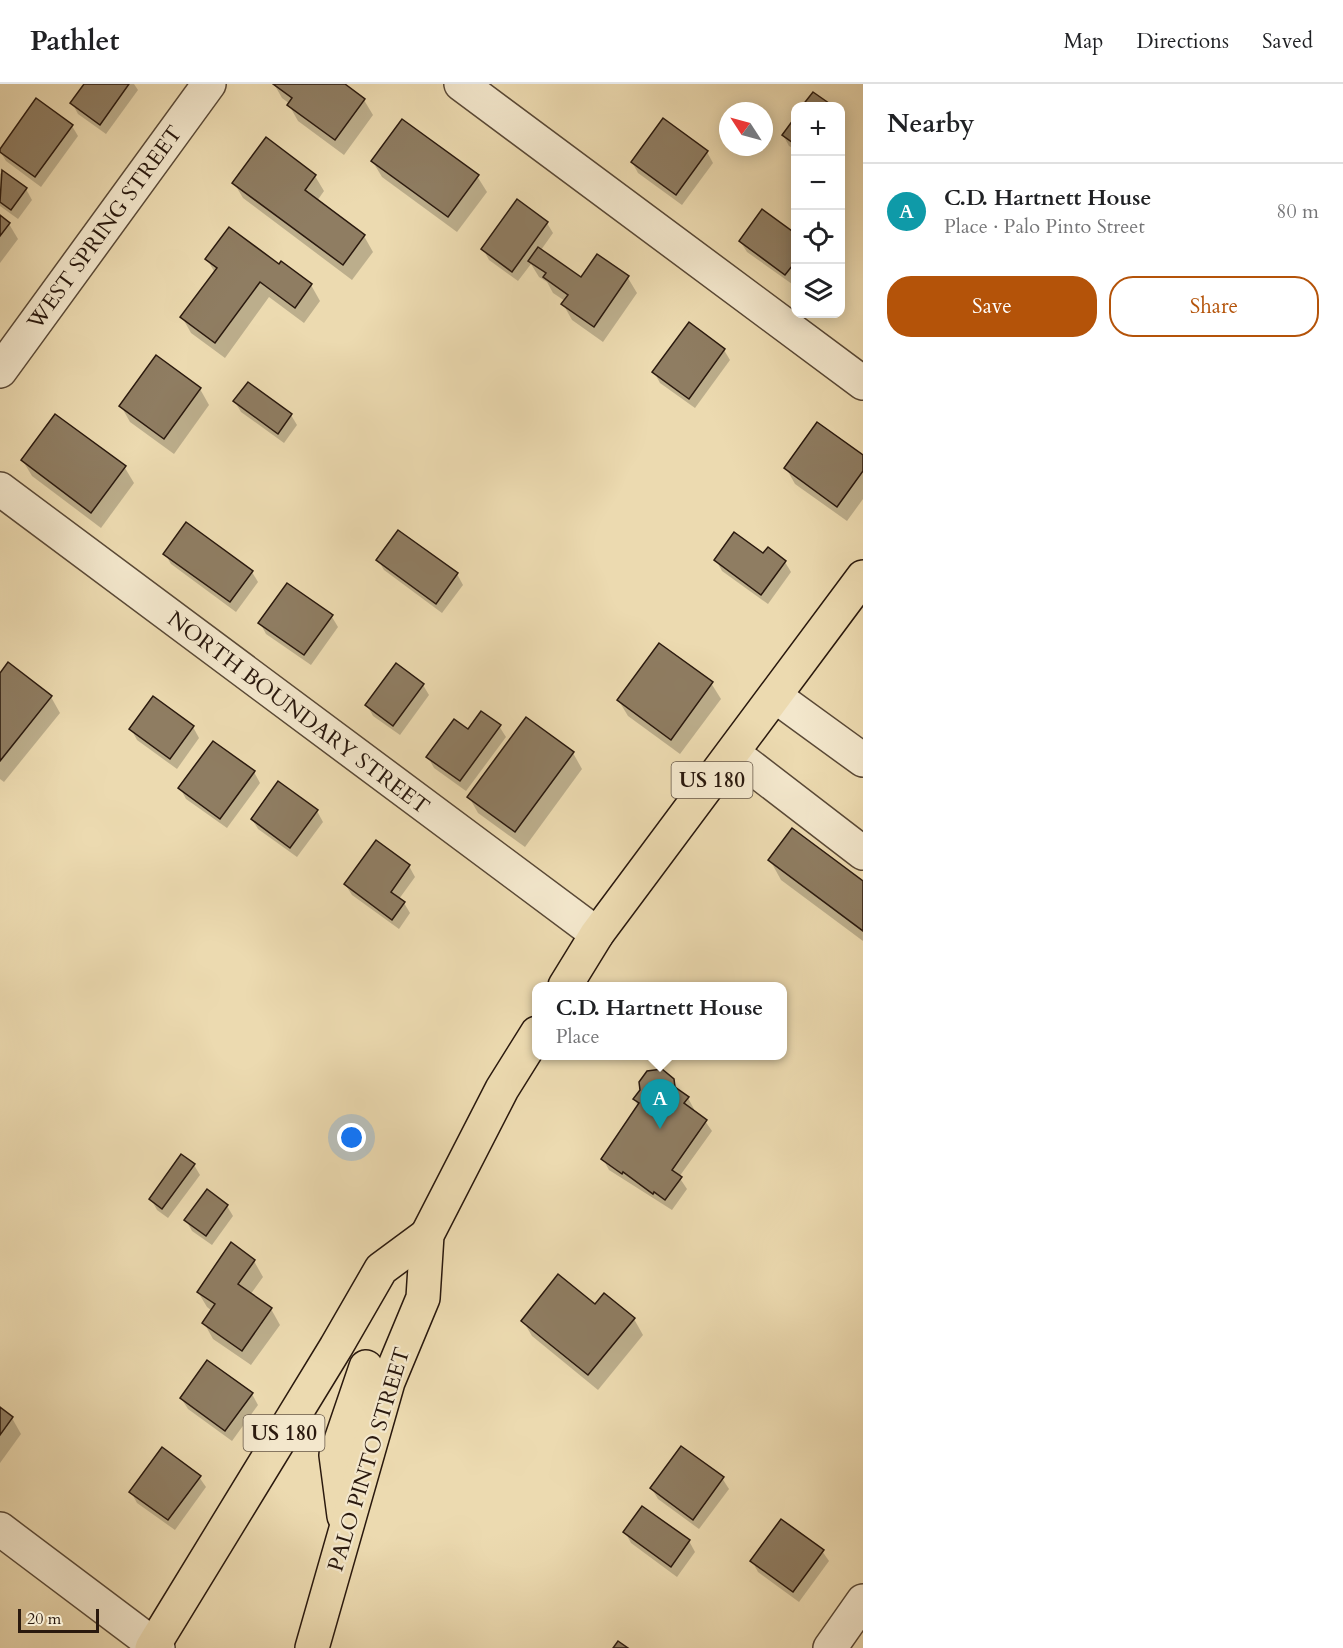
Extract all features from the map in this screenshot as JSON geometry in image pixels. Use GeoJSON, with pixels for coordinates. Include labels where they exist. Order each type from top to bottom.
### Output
{"type":"FeatureCollection","features":[{"type":"Feature","properties":{"kind":"main road","name":"US 180"},"geometry":{"type":"LineString","coordinates":[[568,982],[597,934],[863,577]]}},
{"type":"Feature","properties":{"kind":"main road","name":"PALO PINTO STREET"},"geometry":{"type":"LineString","coordinates":[[312,1648],[346,1527],[377,1375],[423,1298],[427,1235],[502,1089],[532,1041]]}},
{"type":"Feature","properties":{"kind":"main road","name":"PALO PINTO STREET"},"geometry":{"type":"LineString","coordinates":[[154,1647],[381,1269],[427,1235]]}},
{"type":"Feature","properties":{"kind":"main road"},"geometry":{"type":"LineString","coordinates":[[336,1347],[377,1375]]}},
{"type":"Feature","properties":{"kind":"street","name":"WEST SPRING STREET"},"geometry":{"type":"LineString","coordinates":[[0,370],[209,84]]}},
{"type":"Feature","properties":{"kind":"street"},"geometry":{"type":"LineString","coordinates":[[461,84],[863,383]]}},
{"type":"Feature","properties":{"kind":"street","name":"NORTH BOUNDARY STREET"},"geometry":{"type":"LineString","coordinates":[[0,489],[597,934]]}},
{"type":"Feature","properties":{"kind":"street"},"geometry":{"type":"LineString","coordinates":[[775,696],[863,760]]}},
{"type":"Feature","properties":{"kind":"street"},"geometry":{"type":"LineString","coordinates":[[733,753],[863,853]]}},
{"type":"Feature","properties":{"kind":"street"},"geometry":{"type":"LineString","coordinates":[[0,1529],[154,1647]]}},
{"type":"Feature","properties":{"kind":"street"},"geometry":{"type":"LineString","coordinates":[[830,1648],[861,1607]]}},
{"type":"Feature","properties":{"kind":"building"},"geometry":{"type":"Polygon","coordinates":[[[84,84],[129,84],[100,125],[70,103],[84,84]]]}},
{"type":"Feature","properties":{"kind":"building"},"geometry":{"type":"Polygon","coordinates":[[[273,84],[345,84],[365,99],[335,140],[287,105],[292,98],[273,84]]]}},
{"type":"Feature","properties":{"kind":"building"},"geometry":{"type":"Polygon","coordinates":[[[813,92],[827,102],[805,102],[813,92]]]}},
{"type":"Feature","properties":{"kind":"building"},"geometry":{"type":"Polygon","coordinates":[[[36,98],[73,125],[35,177],[0,152],[0,149],[36,98]]]}},
{"type":"Feature","properties":{"kind":"building"},"geometry":{"type":"Polygon","coordinates":[[[663,118],[708,151],[676,195],[631,162],[663,118]]]}},
{"type":"Feature","properties":{"kind":"building"},"geometry":{"type":"Polygon","coordinates":[[[402,119],[479,175],[448,217],[371,161],[402,119]]]}},
{"type":"Feature","properties":{"kind":"building"},"geometry":{"type":"Polygon","coordinates":[[[791,123],[791,141],[782,135],[791,123]]]}},
{"type":"Feature","properties":{"kind":"building"},"geometry":{"type":"Polygon","coordinates":[[[266,137],[316,175],[305,190],[365,235],[343,265],[232,183],[266,137]]]}},
{"type":"Feature","properties":{"kind":"building"},"geometry":{"type":"Polygon","coordinates":[[[2,170],[27,188],[11,210],[0,202],[2,170]]]}},
{"type":"Feature","properties":{"kind":"building"},"geometry":{"type":"Polygon","coordinates":[[[517,199],[548,222],[512,272],[481,249],[517,199]]]}},
{"type":"Feature","properties":{"kind":"building"},"geometry":{"type":"Polygon","coordinates":[[[762,209],[791,230],[791,267],[785,275],[739,241],[762,209]]]}},
{"type":"Feature","properties":{"kind":"building"},"geometry":{"type":"Polygon","coordinates":[[[0,215],[10,223],[0,236],[0,215]]]}},
{"type":"Feature","properties":{"kind":"building"},"geometry":{"type":"Polygon","coordinates":[[[229,227],[279,264],[281,261],[312,284],[295,308],[260,282],[215,343],[180,317],[217,268],[205,259],[229,227]]]}},
{"type":"Feature","properties":{"kind":"building"},"geometry":{"type":"Polygon","coordinates":[[[538,247],[581,277],[597,254],[629,276],[594,327],[561,304],[568,295],[543,277],[546,273],[528,261],[538,247]]]}},
{"type":"Feature","properties":{"kind":"building"},"geometry":{"type":"Polygon","coordinates":[[[689,322],[725,349],[689,399],[652,372],[689,322]]]}},
{"type":"Feature","properties":{"kind":"building"},"geometry":{"type":"Polygon","coordinates":[[[156,355],[201,388],[164,439],[119,406],[156,355]]]}},
{"type":"Feature","properties":{"kind":"building"},"geometry":{"type":"Polygon","coordinates":[[[248,382],[292,414],[278,434],[233,401],[248,382]]]}},
{"type":"Feature","properties":{"kind":"building"},"geometry":{"type":"Polygon","coordinates":[[[55,414],[126,466],[91,513],[21,460],[55,414]]]}},
{"type":"Feature","properties":{"kind":"building"},"geometry":{"type":"Polygon","coordinates":[[[817,422],[863,455],[863,471],[837,507],[784,468],[817,422]]]}},
{"type":"Feature","properties":{"kind":"building"},"geometry":{"type":"Polygon","coordinates":[[[186,522],[253,571],[230,602],[163,554],[186,522]]]}},
{"type":"Feature","properties":{"kind":"building"},"geometry":{"type":"Polygon","coordinates":[[[398,530],[458,573],[436,604],[376,560],[398,530]]]}},
{"type":"Feature","properties":{"kind":"building"},"geometry":{"type":"Polygon","coordinates":[[[734,532],[763,553],[768,547],[786,561],[761,595],[714,560],[734,532]]]}},
{"type":"Feature","properties":{"kind":"building"},"geometry":{"type":"Polygon","coordinates":[[[287,583],[333,615],[304,655],[258,623],[287,583]]]}},
{"type":"Feature","properties":{"kind":"building"},"geometry":{"type":"Polygon","coordinates":[[[659,643],[713,682],[671,740],[617,700],[659,643]]]}},
{"type":"Feature","properties":{"kind":"building"},"geometry":{"type":"Polygon","coordinates":[[[8,662],[52,696],[0,761],[0,673],[8,662]]]}},
{"type":"Feature","properties":{"kind":"building"},"geometry":{"type":"Polygon","coordinates":[[[396,663],[424,684],[393,726],[365,705],[396,663]]]}},
{"type":"Feature","properties":{"kind":"building"},"geometry":{"type":"Polygon","coordinates":[[[153,696],[194,726],[170,759],[129,729],[153,696]]]}},
{"type":"Feature","properties":{"kind":"building"},"geometry":{"type":"Polygon","coordinates":[[[481,711],[501,725],[460,781],[426,757],[454,719],[468,729],[481,711]]]}},
{"type":"Feature","properties":{"kind":"building"},"geometry":{"type":"Polygon","coordinates":[[[526,717],[574,752],[515,832],[467,797],[526,717]]]}},
{"type":"Feature","properties":{"kind":"building"},"geometry":{"type":"Polygon","coordinates":[[[213,741],[255,771],[220,819],[178,788],[213,741]]]}},
{"type":"Feature","properties":{"kind":"building"},"geometry":{"type":"Polygon","coordinates":[[[278,781],[318,810],[290,848],[251,819],[278,781]]]}},
{"type":"Feature","properties":{"kind":"building"},"geometry":{"type":"Polygon","coordinates":[[[792,828],[863,881],[863,931],[768,860],[792,828]]]}},
{"type":"Feature","properties":{"kind":"building"},"geometry":{"type":"Polygon","coordinates":[[[376,840],[410,865],[391,892],[405,902],[392,920],[344,884],[376,840]]]}},
{"type":"Feature","properties":{"kind":"building"},"geometry":{"type":"Polygon","coordinates":[[[662,1069],[674,1079],[675,1087],[689,1097],[684,1103],[707,1120],[672,1170],[682,1177],[665,1200],[601,1159],[639,1103],[633,1099],[640,1090],[639,1082],[647,1071],[662,1069]]]}},
{"type":"Feature","properties":{"kind":"building"},"geometry":{"type":"Polygon","coordinates":[[[181,1154],[195,1164],[162,1209],[149,1199],[181,1154]]]}},
{"type":"Feature","properties":{"kind":"building"},"geometry":{"type":"Polygon","coordinates":[[[207,1189],[228,1205],[206,1236],[184,1220],[207,1189]]]}},
{"type":"Feature","properties":{"kind":"building"},"geometry":{"type":"Polygon","coordinates":[[[231,1242],[255,1260],[238,1284],[272,1308],[242,1351],[202,1323],[215,1304],[197,1292],[231,1242]]]}},
{"type":"Feature","properties":{"kind":"building"},"geometry":{"type":"Polygon","coordinates":[[[558,1274],[595,1304],[604,1293],[635,1318],[588,1375],[521,1321],[558,1274]]]}},
{"type":"Feature","properties":{"kind":"building"},"geometry":{"type":"Polygon","coordinates":[[[207,1360],[253,1393],[225,1431],[180,1398],[207,1360]]]}},
{"type":"Feature","properties":{"kind":"building"},"geometry":{"type":"Polygon","coordinates":[[[0,1407],[13,1417],[0,1435],[0,1407]]]}},
{"type":"Feature","properties":{"kind":"building"},"geometry":{"type":"Polygon","coordinates":[[[681,1446],[724,1477],[693,1520],[650,1488],[681,1446]]]}},
{"type":"Feature","properties":{"kind":"building"},"geometry":{"type":"Polygon","coordinates":[[[162,1447],[201,1476],[168,1520],[129,1492],[162,1447]]]}},
{"type":"Feature","properties":{"kind":"building"},"geometry":{"type":"Polygon","coordinates":[[[642,1506],[690,1540],[671,1567],[623,1532],[642,1506]]]}},
{"type":"Feature","properties":{"kind":"building"},"geometry":{"type":"Polygon","coordinates":[[[781,1519],[824,1550],[793,1592],[750,1561],[781,1519]]]}},
{"type":"Feature","properties":{"kind":"building"},"geometry":{"type":"Polygon","coordinates":[[[618,1641],[628,1648],[613,1648],[618,1641]]]}},
{"type":"Feature","properties":{"kind":"place","name":"C.D. Hartnett House"},"geometry":{"type":"Point","coordinates":[660,1129]}}]}
